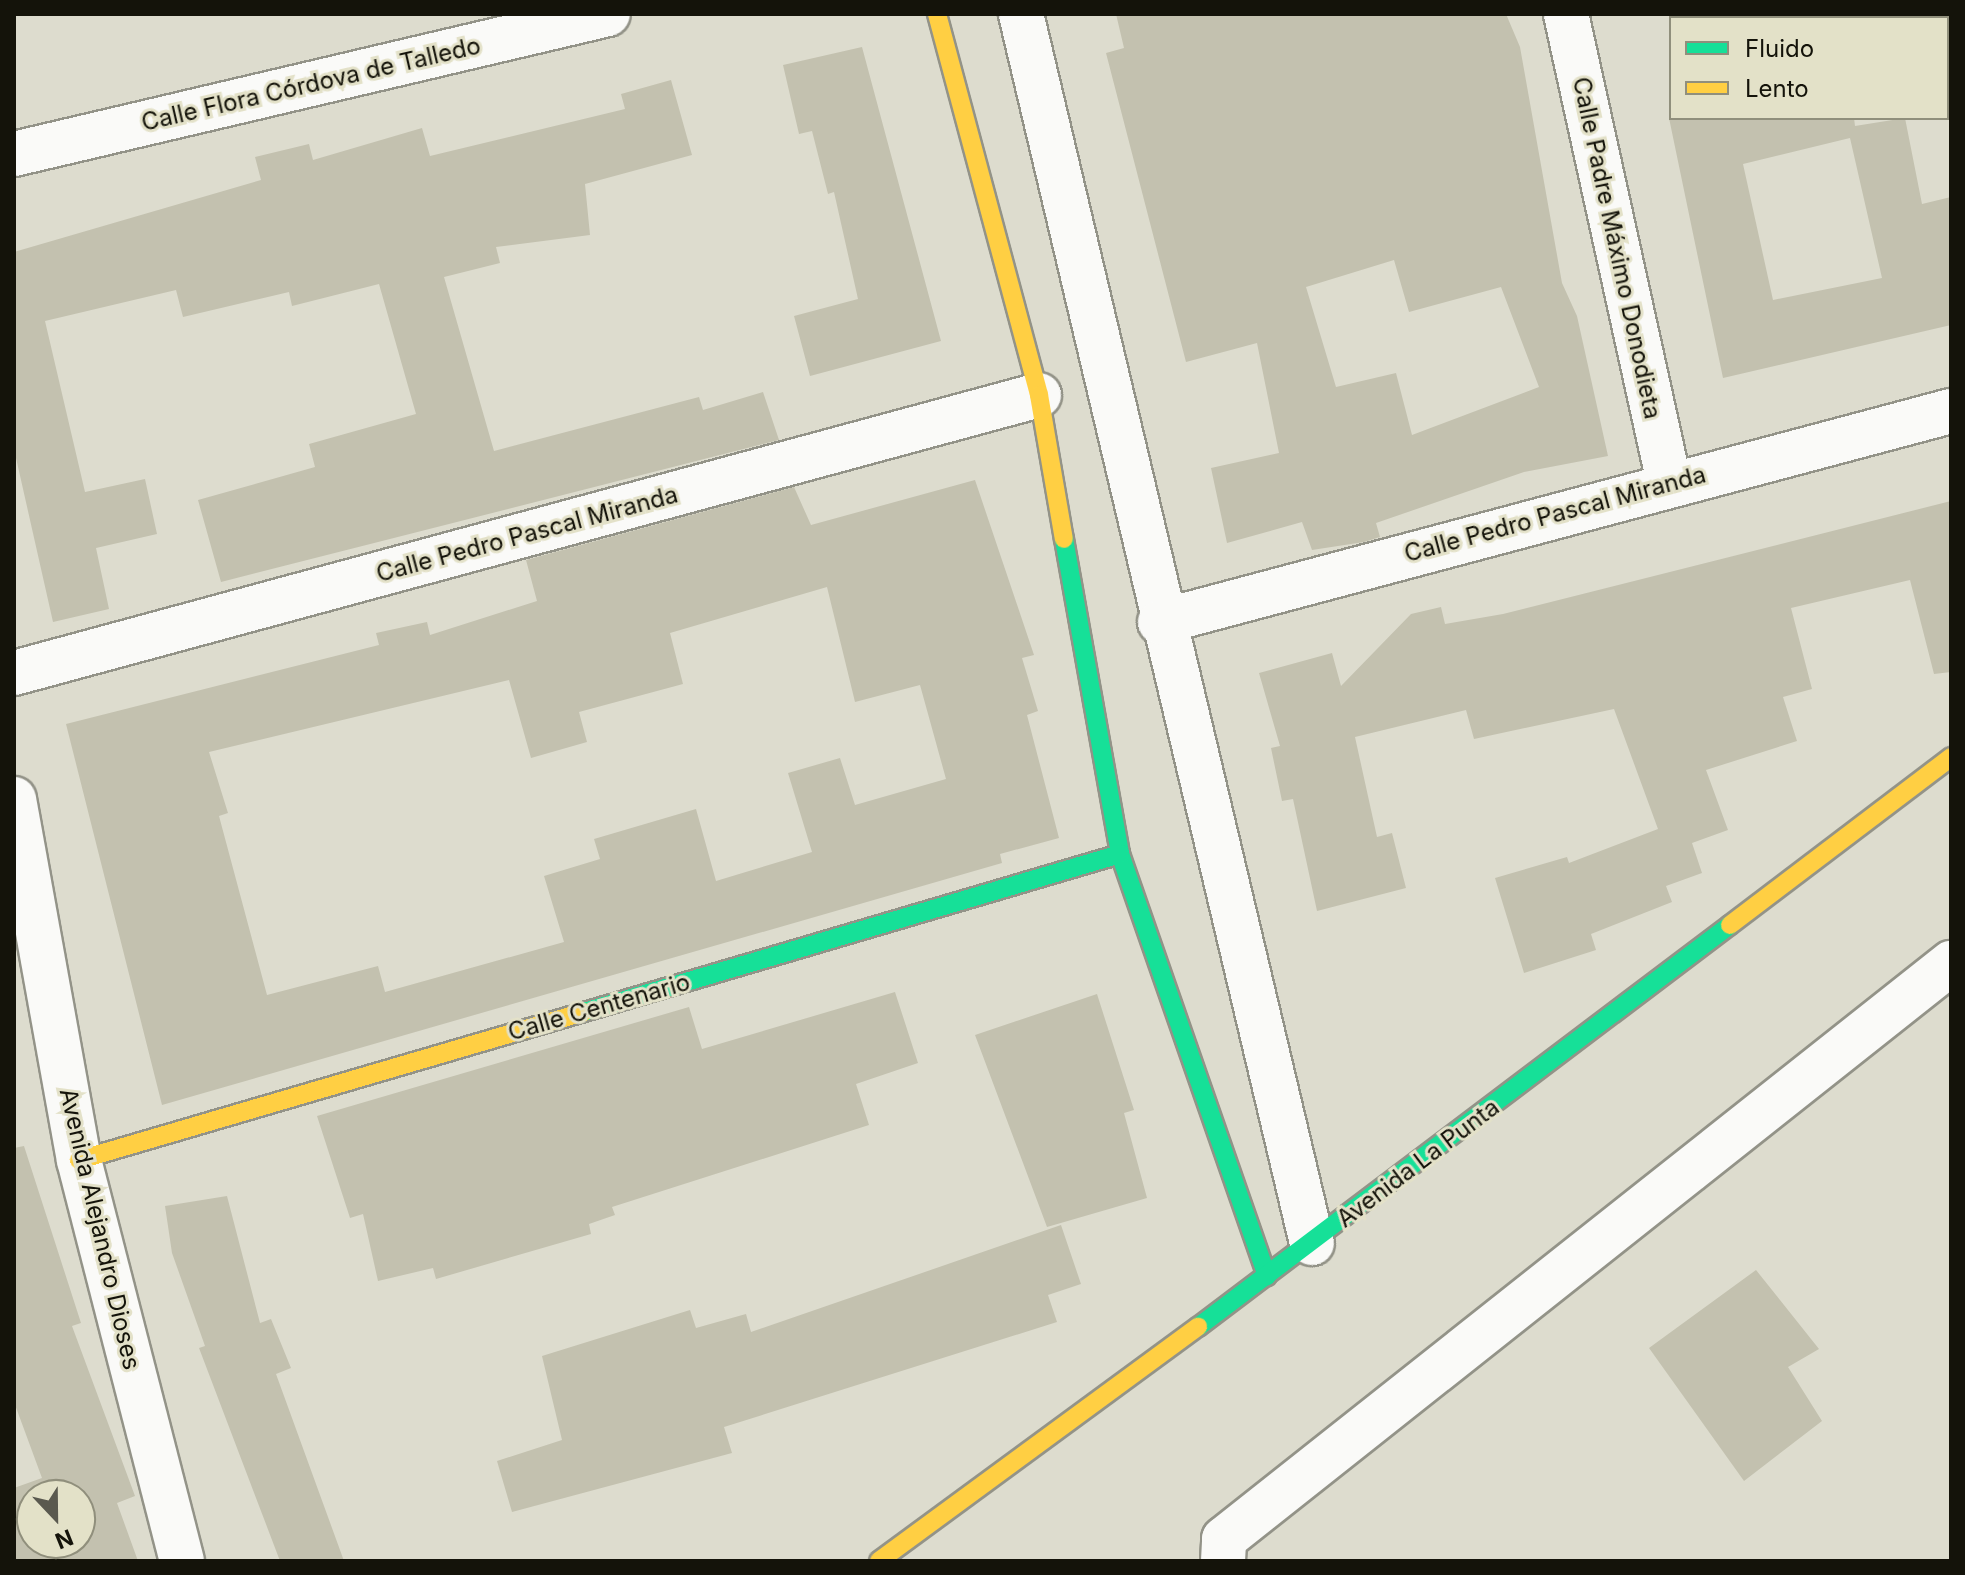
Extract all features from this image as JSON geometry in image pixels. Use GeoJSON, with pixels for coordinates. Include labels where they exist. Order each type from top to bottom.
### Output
{"type":"FeatureCollection","features":[{"type":"Feature","properties":{"kind":"street","name":"Calle Flora Córdova de Talledo"},"geometry":{"type":"LineString","coordinates":[[14,154],[608,14]]}},
{"type":"Feature","properties":{"kind":"street"},"geometry":{"type":"LineString","coordinates":[[937,14],[1039,395],[1120,854],[1267,1276]]}},
{"type":"Feature","properties":{"kind":"street"},"geometry":{"type":"LineString","coordinates":[[1021,14],[1160,622],[1312,1243]]}},
{"type":"Feature","properties":{"kind":"street","name":"Calle Padre Máximo Donodieta"},"geometry":{"type":"LineString","coordinates":[[1566,14],[1669,482]]}},
{"type":"Feature","properties":{"kind":"street","name":"Calle Pedro Pascal Miranda"},"geometry":{"type":"LineString","coordinates":[[14,673],[1039,395]]}},
{"type":"Feature","properties":{"kind":"street","name":"Calle Pedro Pascal Miranda"},"geometry":{"type":"LineString","coordinates":[[1160,622],[1669,482],[1951,411]]}},
{"type":"Feature","properties":{"kind":"street","name":"Avenida La Punta"},"geometry":{"type":"LineString","coordinates":[[879,1561],[1312,1243],[1951,757]]}},
{"type":"Feature","properties":{"kind":"street","name":"Avenida Alejandro Dioses"},"geometry":{"type":"LineString","coordinates":[[14,799],[79,1160],[182,1561]]}},
{"type":"Feature","properties":{"kind":"street","name":"Calle Centenario"},"geometry":{"type":"LineString","coordinates":[[79,1160],[1120,854]]}},
{"type":"Feature","properties":{"kind":"street"},"geometry":{"type":"LineString","coordinates":[[1214,1554],[1951,963]]}},
{"type":"Feature","properties":{"kind":"building"},"geometry":{"type":"Polygon","coordinates":[[[1116,14],[1506,14],[1520,47],[1562,283],[1577,316],[1608,456],[1524,472],[1376,523],[1380,537],[1364,542],[1312,550],[1302,522],[1227,543],[1211,468],[1279,453],[1257,343],[1186,362],[1106,53],[1124,48],[1116,14]],[[1394,260],[1306,287],[1336,387],[1396,373],[1412,435],[1539,387],[1501,287],[1409,312],[1394,260]]]}},
{"type":"Feature","properties":{"kind":"building"},"geometry":{"type":"Polygon","coordinates":[[[862,47],[941,341],[810,376],[794,316],[858,299],[834,192],[828,194],[812,131],[799,134],[783,65],[862,47]]]}},
{"type":"Feature","properties":{"kind":"building"},"geometry":{"type":"Polygon","coordinates":[[[671,80],[692,155],[585,184],[590,235],[496,247],[500,263],[444,277],[494,451],[699,397],[703,410],[763,392],[779,440],[221,582],[198,500],[315,467],[309,444],[416,414],[379,284],[292,306],[289,292],[183,317],[176,290],[45,321],[85,492],[145,479],[157,534],[96,548],[109,609],[53,622],[14,449],[14,252],[261,180],[255,157],[309,144],[313,160],[422,128],[430,156],[625,109],[621,94],[671,80]]]}},
{"type":"Feature","properties":{"kind":"building"},"geometry":{"type":"Polygon","coordinates":[[[1669,120],[1854,120],[1855,126],[1905,120],[1922,204],[1951,197],[1951,325],[1723,378],[1669,120]],[[1850,138],[1743,164],[1773,300],[1882,278],[1850,138]]]}},
{"type":"Feature","properties":{"kind":"building"},"geometry":{"type":"Polygon","coordinates":[[[975,480],[1034,655],[1022,658],[1038,711],[1027,715],[1059,838],[1000,854],[1002,863],[162,1105],[66,724],[379,645],[376,633],[427,622],[430,635],[537,601],[526,560],[794,487],[811,525],[975,480]],[[827,587],[670,633],[683,684],[579,712],[587,742],[531,758],[509,680],[209,752],[228,813],[219,816],[267,995],[378,966],[385,992],[564,942],[544,876],[600,859],[594,839],[696,809],[716,881],[812,852],[788,773],[840,758],[855,805],[946,779],[920,685],[855,702],[827,587]]]}},
{"type":"Feature","properties":{"kind":"building"},"geometry":{"type":"Polygon","coordinates":[[[1951,501],[1951,672],[1934,674],[1910,580],[1791,608],[1812,689],[1783,697],[1797,741],[1706,770],[1728,830],[1692,843],[1702,873],[1666,886],[1672,902],[1591,934],[1596,950],[1524,973],[1495,878],[1567,857],[1569,863],[1658,829],[1614,709],[1474,739],[1466,710],[1355,737],[1377,837],[1392,833],[1406,888],[1317,911],[1293,799],[1282,801],[1271,748],[1280,746],[1259,673],[1332,653],[1341,686],[1411,614],[1441,607],[1445,624],[1503,614],[1951,501]]]}},
{"type":"Feature","properties":{"kind":"building"},"geometry":{"type":"Polygon","coordinates":[[[895,992],[918,1063],[856,1084],[869,1125],[612,1207],[615,1215],[589,1224],[591,1234],[436,1279],[433,1268],[378,1281],[363,1214],[350,1218],[317,1116],[689,1007],[702,1049],[895,992]]]}},
{"type":"Feature","properties":{"kind":"building"},"geometry":{"type":"Polygon","coordinates":[[[1097,994],[1134,1110],[1124,1113],[1147,1198],[1047,1227],[975,1035],[1097,994]]]}},
{"type":"Feature","properties":{"kind":"building"},"geometry":{"type":"Polygon","coordinates":[[[24,1146],[81,1323],[72,1326],[135,1496],[117,1503],[138,1561],[14,1561],[16,1487],[16,1559],[96,1559],[96,1479],[39,1479],[42,1478],[14,1402],[14,1148],[24,1146]]]}},
{"type":"Feature","properties":{"kind":"building"},"geometry":{"type":"Polygon","coordinates":[[[227,1196],[260,1323],[271,1319],[291,1368],[276,1374],[344,1561],[280,1561],[199,1348],[205,1346],[172,1253],[165,1206],[227,1196]]]}},
{"type":"Feature","properties":{"kind":"building"},"geometry":{"type":"Polygon","coordinates":[[[1061,1225],[1081,1284],[1048,1295],[1057,1322],[724,1427],[732,1453],[512,1512],[497,1461],[562,1440],[542,1356],[690,1310],[696,1328],[746,1314],[751,1332],[1061,1225]]]}},
{"type":"Feature","properties":{"kind":"building"},"geometry":{"type":"Polygon","coordinates":[[[1756,1270],[1819,1349],[1788,1367],[1822,1421],[1744,1481],[1649,1348],[1756,1270]]]}},
{"type":"Feature","properties":{"kind":"traffic: fast"},"geometry":{"type":"LineString","coordinates":[[1064,539],[1120,854],[1267,1276]]}},
{"type":"Feature","properties":{"kind":"traffic: fast"},"geometry":{"type":"LineString","coordinates":[[584,1012],[1120,854]]}},
{"type":"Feature","properties":{"kind":"traffic: fast"},"geometry":{"type":"LineString","coordinates":[[1198,1327],[1730,925]]}},
{"type":"Feature","properties":{"kind":"traffic: slow"},"geometry":{"type":"LineString","coordinates":[[937,14],[1039,395],[1064,539]]}},
{"type":"Feature","properties":{"kind":"traffic: slow"},"geometry":{"type":"LineString","coordinates":[[1730,925],[1951,757]]}},
{"type":"Feature","properties":{"kind":"traffic: slow"},"geometry":{"type":"LineString","coordinates":[[79,1160],[584,1012]]}},
{"type":"Feature","properties":{"kind":"traffic: slow"},"geometry":{"type":"LineString","coordinates":[[879,1561],[1198,1327]]}}]}
